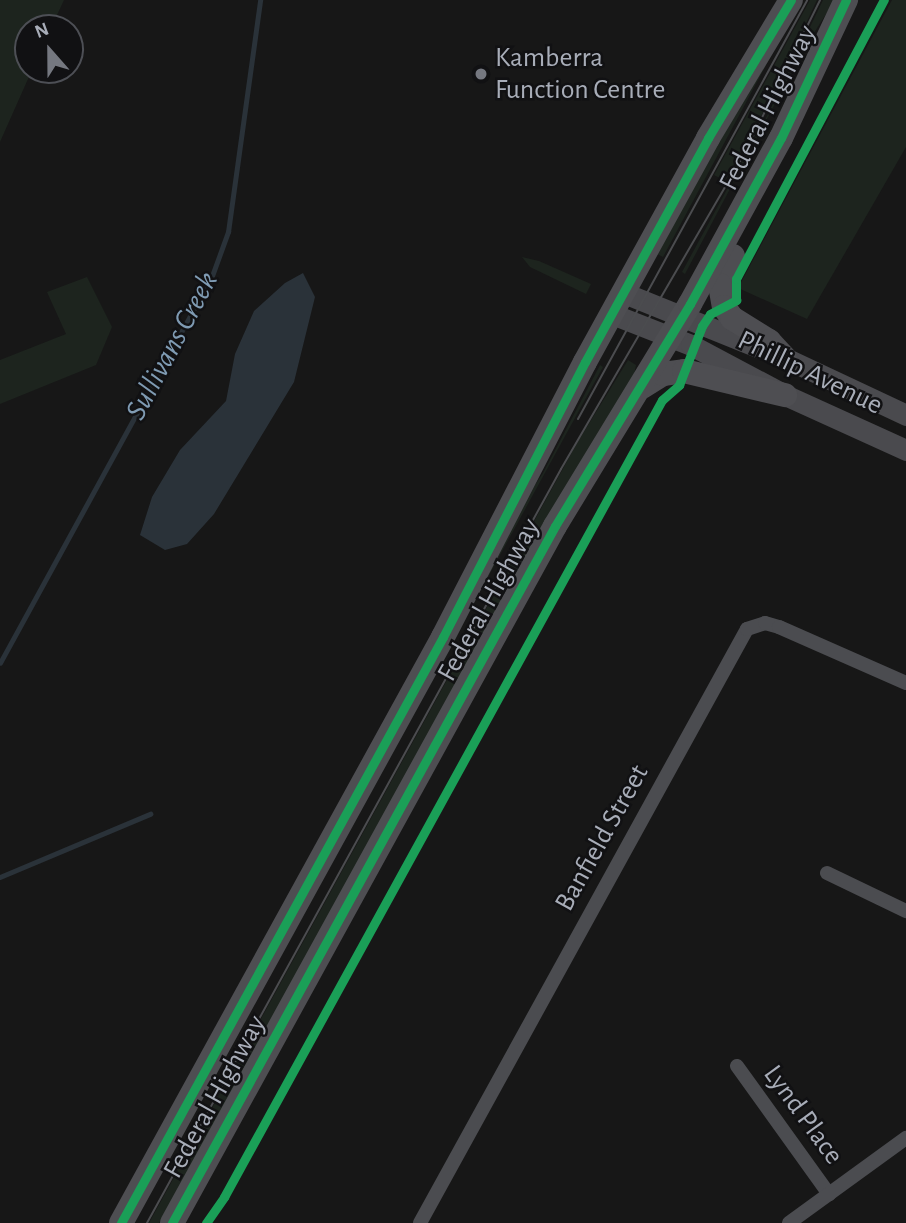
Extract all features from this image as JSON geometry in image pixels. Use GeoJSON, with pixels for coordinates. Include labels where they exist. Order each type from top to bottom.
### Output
{"type":"FeatureCollection","features":[{"type":"Feature","properties":{"kind":"highway","name":"Federal Highway"},"geometry":{"type":"LineString","coordinates":[[121,1223],[443,637],[708,138],[792,0]]}},
{"type":"Feature","properties":{"kind":"highway","name":"Federal Highway"},"geometry":{"type":"LineString","coordinates":[[172,1223],[555,526],[676,327],[781,138],[846,0]]}},
{"type":"Feature","properties":{"kind":"highway"},"geometry":{"type":"LineString","coordinates":[[781,138],[778,174],[724,271],[719,290],[729,315],[769,341],[785,358]]}},
{"type":"Feature","properties":{"kind":"highway"},"geometry":{"type":"LineString","coordinates":[[640,388],[663,374],[684,371],[785,395]]}},
{"type":"Feature","properties":{"kind":"main road","name":"Phillip Avenue"},"geometry":{"type":"LineString","coordinates":[[618,303],[676,327],[785,358],[906,415]]}},
{"type":"Feature","properties":{"kind":"main road","name":"Phillip Avenue"},"geometry":{"type":"LineString","coordinates":[[676,327],[785,395],[906,450]]}},
{"type":"Feature","properties":{"kind":"street","name":"Banfield Street"},"geometry":{"type":"LineString","coordinates":[[420,1223],[747,629],[765,623],[779,627],[905,682]]}},
{"type":"Feature","properties":{"kind":"street"},"geometry":{"type":"LineString","coordinates":[[827,873],[906,911]]}},
{"type":"Feature","properties":{"kind":"street","name":"Lynd Place"},"geometry":{"type":"LineString","coordinates":[[737,1066],[829,1194]]}},
{"type":"Feature","properties":{"kind":"street"},"geometry":{"type":"LineString","coordinates":[[789,1223],[906,1138]]}},
{"type":"Feature","properties":{"kind":"shaded area"},"geometry":{"type":"Polygon","coordinates":[[[0,0],[64,0],[58,14],[14,14],[14,84],[26,84],[0,142],[0,0]]]}},
{"type":"Feature","properties":{"kind":"shaded area"},"geometry":{"type":"Polygon","coordinates":[[[801,0],[663,257],[657,254],[659,245],[801,0]]]}},
{"type":"Feature","properties":{"kind":"shaded area"},"geometry":{"type":"Polygon","coordinates":[[[810,0],[817,0],[770,100],[725,181],[714,175],[810,0]]]}},
{"type":"Feature","properties":{"kind":"shaded area"},"geometry":{"type":"Polygon","coordinates":[[[823,0],[835,0],[805,47],[685,274],[682,272],[767,116],[823,0]]]}},
{"type":"Feature","properties":{"kind":"shaded area"},"geometry":{"type":"Polygon","coordinates":[[[892,0],[906,0],[906,147],[807,319],[738,288],[892,0]]]}},
{"type":"Feature","properties":{"kind":"shaded area"},"geometry":{"type":"Polygon","coordinates":[[[522,257],[539,261],[591,284],[586,294],[530,267],[522,257]]]}},
{"type":"Feature","properties":{"kind":"shaded area"},"geometry":{"type":"Polygon","coordinates":[[[303,273],[315,297],[294,382],[214,514],[187,544],[165,550],[140,535],[152,497],[180,450],[226,401],[235,354],[254,311],[285,283],[303,273]]]}},
{"type":"Feature","properties":{"kind":"shaded area"},"geometry":{"type":"Polygon","coordinates":[[[87,277],[112,327],[96,365],[0,404],[0,360],[66,334],[47,292],[87,277]]]}},
{"type":"Feature","properties":{"kind":"shaded area"},"geometry":{"type":"Polygon","coordinates":[[[628,360],[636,365],[633,380],[159,1223],[149,1223],[577,443],[628,360]]]}},
{"type":"Feature","properties":{"kind":"shaded area"},"geometry":{"type":"Polygon","coordinates":[[[600,365],[603,367],[283,952],[510,522],[543,473],[600,365]]]}},
{"type":"Feature","properties":{"kind":"waterway","name":"Sullivans Creek"},"geometry":{"type":"LineString","coordinates":[[0,663],[212,276],[228,232],[260,0]]}},
{"type":"Feature","properties":{"kind":"waterway"},"geometry":{"type":"LineString","coordinates":[[0,877],[150,814]]}},
{"type":"Feature","properties":{"kind":"tram line"},"geometry":{"type":"LineString","coordinates":[[578,419],[807,0]]}},
{"type":"Feature","properties":{"kind":"tram line"},"geometry":{"type":"LineString","coordinates":[[147,1223],[561,469],[742,158],[820,0]]}},
{"type":"Feature","properties":{"kind":"cycle path"},"geometry":{"type":"LineString","coordinates":[[121,1223],[443,637],[585,362],[708,138],[791,0]]}},
{"type":"Feature","properties":{"kind":"cycle path"},"geometry":{"type":"LineString","coordinates":[[172,1223],[555,526],[690,304],[781,138],[846,0]]}},
{"type":"Feature","properties":{"kind":"cycle path"},"geometry":{"type":"LineString","coordinates":[[206,1223],[224,1197],[662,400],[679,385],[702,326],[710,314],[736,300],[736,279],[884,0]]}},
{"type":"Feature","properties":{"kind":"place","name":"Kamberra Function Centre"},"geometry":{"type":"Point","coordinates":[481,74]}}]}
